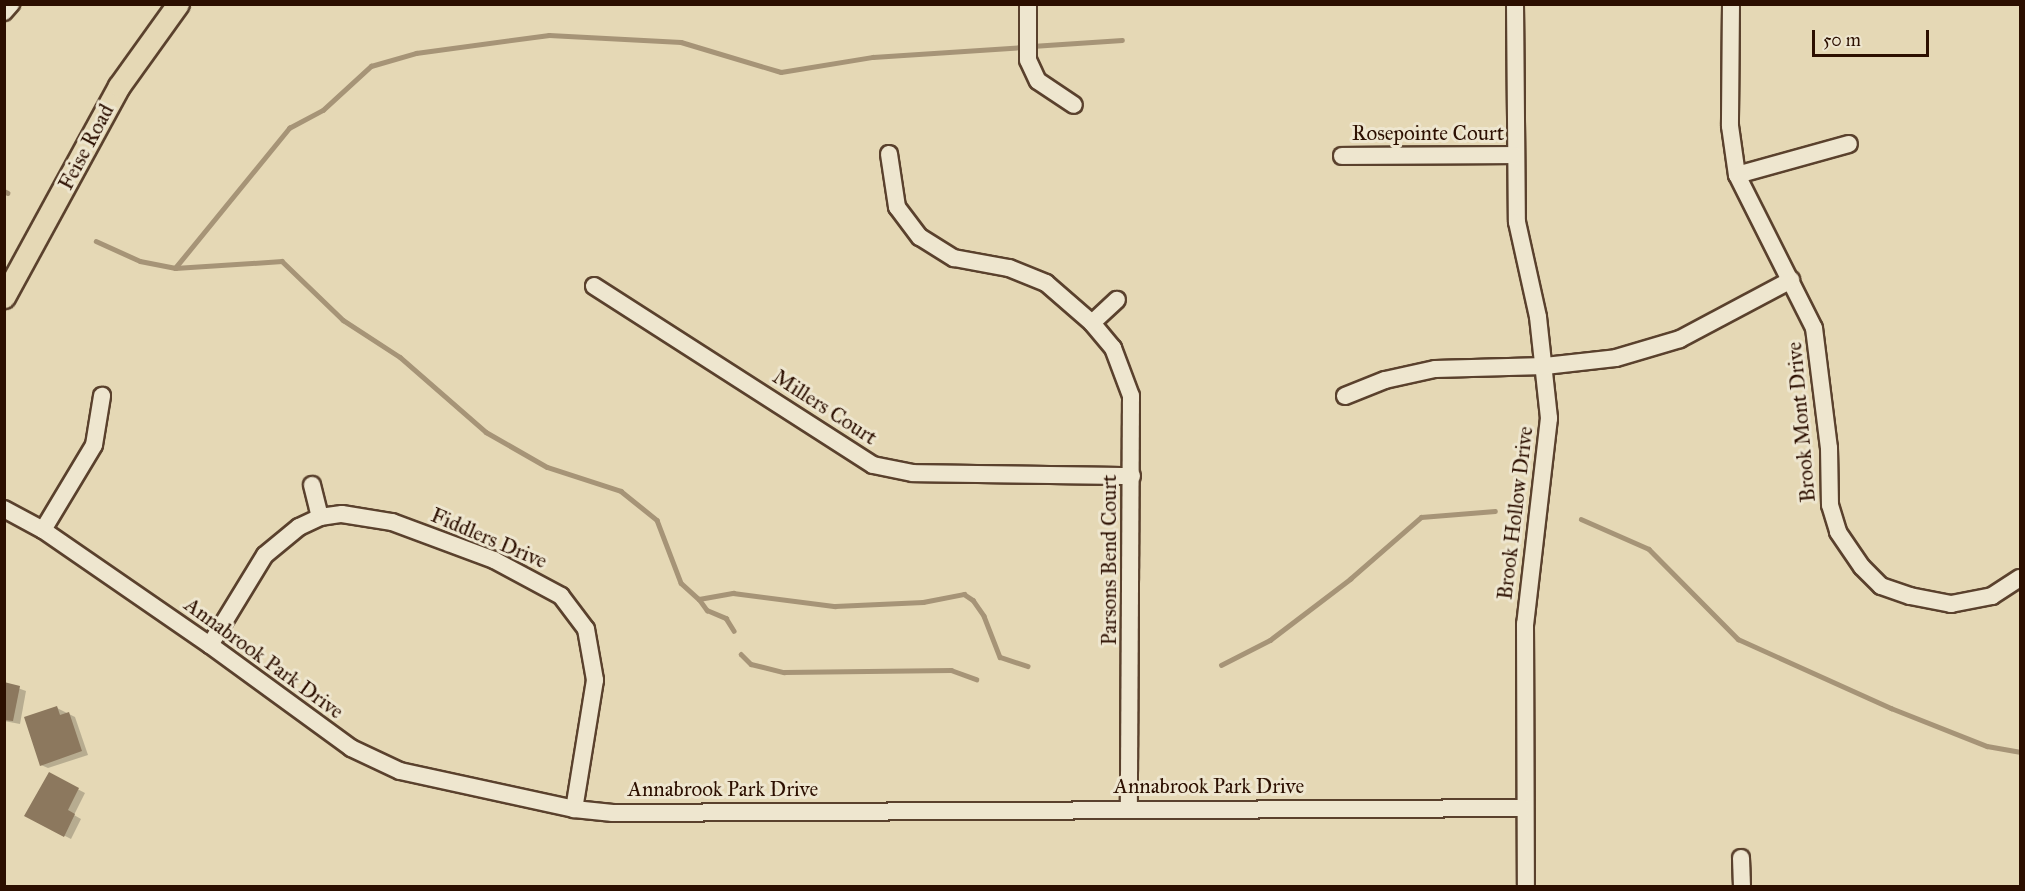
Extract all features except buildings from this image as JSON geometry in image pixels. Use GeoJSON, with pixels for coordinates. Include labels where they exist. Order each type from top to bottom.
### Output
{"type":"FeatureCollection","features":[{"type":"Feature","properties":{"kind":"main road","name":"Feise Road"},"geometry":{"type":"LineString","coordinates":[[4,297],[119,86],[178,4]]}},
{"type":"Feature","properties":{"kind":"street"},"geometry":{"type":"LineString","coordinates":[[4,12],[11,4]]}},
{"type":"Feature","properties":{"kind":"street"},"geometry":{"type":"LineString","coordinates":[[1028,4],[1028,60],[1038,81],[1074,105]]}},
{"type":"Feature","properties":{"kind":"street","name":"Brook Hollow Drive"},"geometry":{"type":"LineString","coordinates":[[1515,4],[1517,222],[1545,366],[1549,418],[1547,458],[1524,624],[1526,886]]}},
{"type":"Feature","properties":{"kind":"street","name":"Brook Mont Drive"},"geometry":{"type":"LineString","coordinates":[[1731,4],[1730,126],[1737,175],[1761,229],[1791,280],[1814,328],[1820,354],[1829,448],[1830,505],[1838,532],[1862,567],[1881,586],[1910,596],[1951,604],[1992,596],[2020,580]]}},
{"type":"Feature","properties":{"kind":"street"},"geometry":{"type":"LineString","coordinates":[[1737,175],[1849,144]]}},
{"type":"Feature","properties":{"kind":"street","name":"Parsons Bend Court"},"geometry":{"type":"LineString","coordinates":[[890,154],[897,207],[920,237],[954,258],[1009,268],[1046,283],[1092,323],[1113,348],[1131,396],[1129,809]]}},
{"type":"Feature","properties":{"kind":"street","name":"Rosepointe Court"},"geometry":{"type":"LineString","coordinates":[[1342,156],[1515,155]]}},
{"type":"Feature","properties":{"kind":"street"},"geometry":{"type":"LineString","coordinates":[[1345,396],[1385,380],[1435,369],[1545,366],[1616,358],[1680,339],[1791,280]]}},
{"type":"Feature","properties":{"kind":"street","name":"Millers Court"},"geometry":{"type":"LineString","coordinates":[[594,286],[873,465],[913,473],[1132,476]]}},
{"type":"Feature","properties":{"kind":"street"},"geometry":{"type":"LineString","coordinates":[[1092,323],[1117,300]]}},
{"type":"Feature","properties":{"kind":"street"},"geometry":{"type":"LineString","coordinates":[[43,530],[94,445],[102,396]]}},
{"type":"Feature","properties":{"kind":"street"},"geometry":{"type":"LineString","coordinates":[[312,484],[320,517]]}},
{"type":"Feature","properties":{"kind":"street","name":"Annabrook Park Drive"},"geometry":{"type":"LineString","coordinates":[[4,509],[43,530],[210,645],[351,748],[400,771],[574,808],[613,813],[1525,808]]}},
{"type":"Feature","properties":{"kind":"street","name":"Fiddlers Drive"},"geometry":{"type":"LineString","coordinates":[[210,645],[266,555],[299,527],[320,517],[342,514],[392,522],[494,560],[561,596],[585,629],[595,680],[574,808]]}},
{"type":"Feature","properties":{"kind":"street"},"geometry":{"type":"LineString","coordinates":[[1741,858],[1742,886]]}},
{"type":"Feature","properties":{"kind":"waterway"},"geometry":{"type":"LineString","coordinates":[[175,268],[289,128],[323,110],[371,66],[416,53],[549,35],[681,42],[781,72],[873,57],[1023,47]]}},
{"type":"Feature","properties":{"kind":"waterway"},"geometry":{"type":"LineString","coordinates":[[1032,46],[1122,40]]}},
{"type":"Feature","properties":{"kind":"waterway"},"geometry":{"type":"LineString","coordinates":[[4,191],[8,193]]}},
{"type":"Feature","properties":{"kind":"waterway"},"geometry":{"type":"LineString","coordinates":[[96,241],[140,261],[175,268],[282,261],[343,320],[400,357],[486,432],[547,467],[621,491],[657,520],[681,583],[699,599],[733,593],[835,606],[923,602],[964,594],[973,600],[984,616],[1000,657],[1028,666]]}},
{"type":"Feature","properties":{"kind":"waterway"},"geometry":{"type":"LineString","coordinates":[[1221,665],[1270,640],[1350,579],[1421,517],[1495,511]]}},
{"type":"Feature","properties":{"kind":"waterway"},"geometry":{"type":"LineString","coordinates":[[1581,519],[1649,549],[1738,639],[1891,708],[1987,746],[2020,752]]}},
{"type":"Feature","properties":{"kind":"waterway"},"geometry":{"type":"LineString","coordinates":[[699,599],[707,610],[726,618],[734,631]]}},
{"type":"Feature","properties":{"kind":"waterway"},"geometry":{"type":"LineString","coordinates":[[741,654],[751,664],[784,672],[951,670],[976,679]]}}]}
